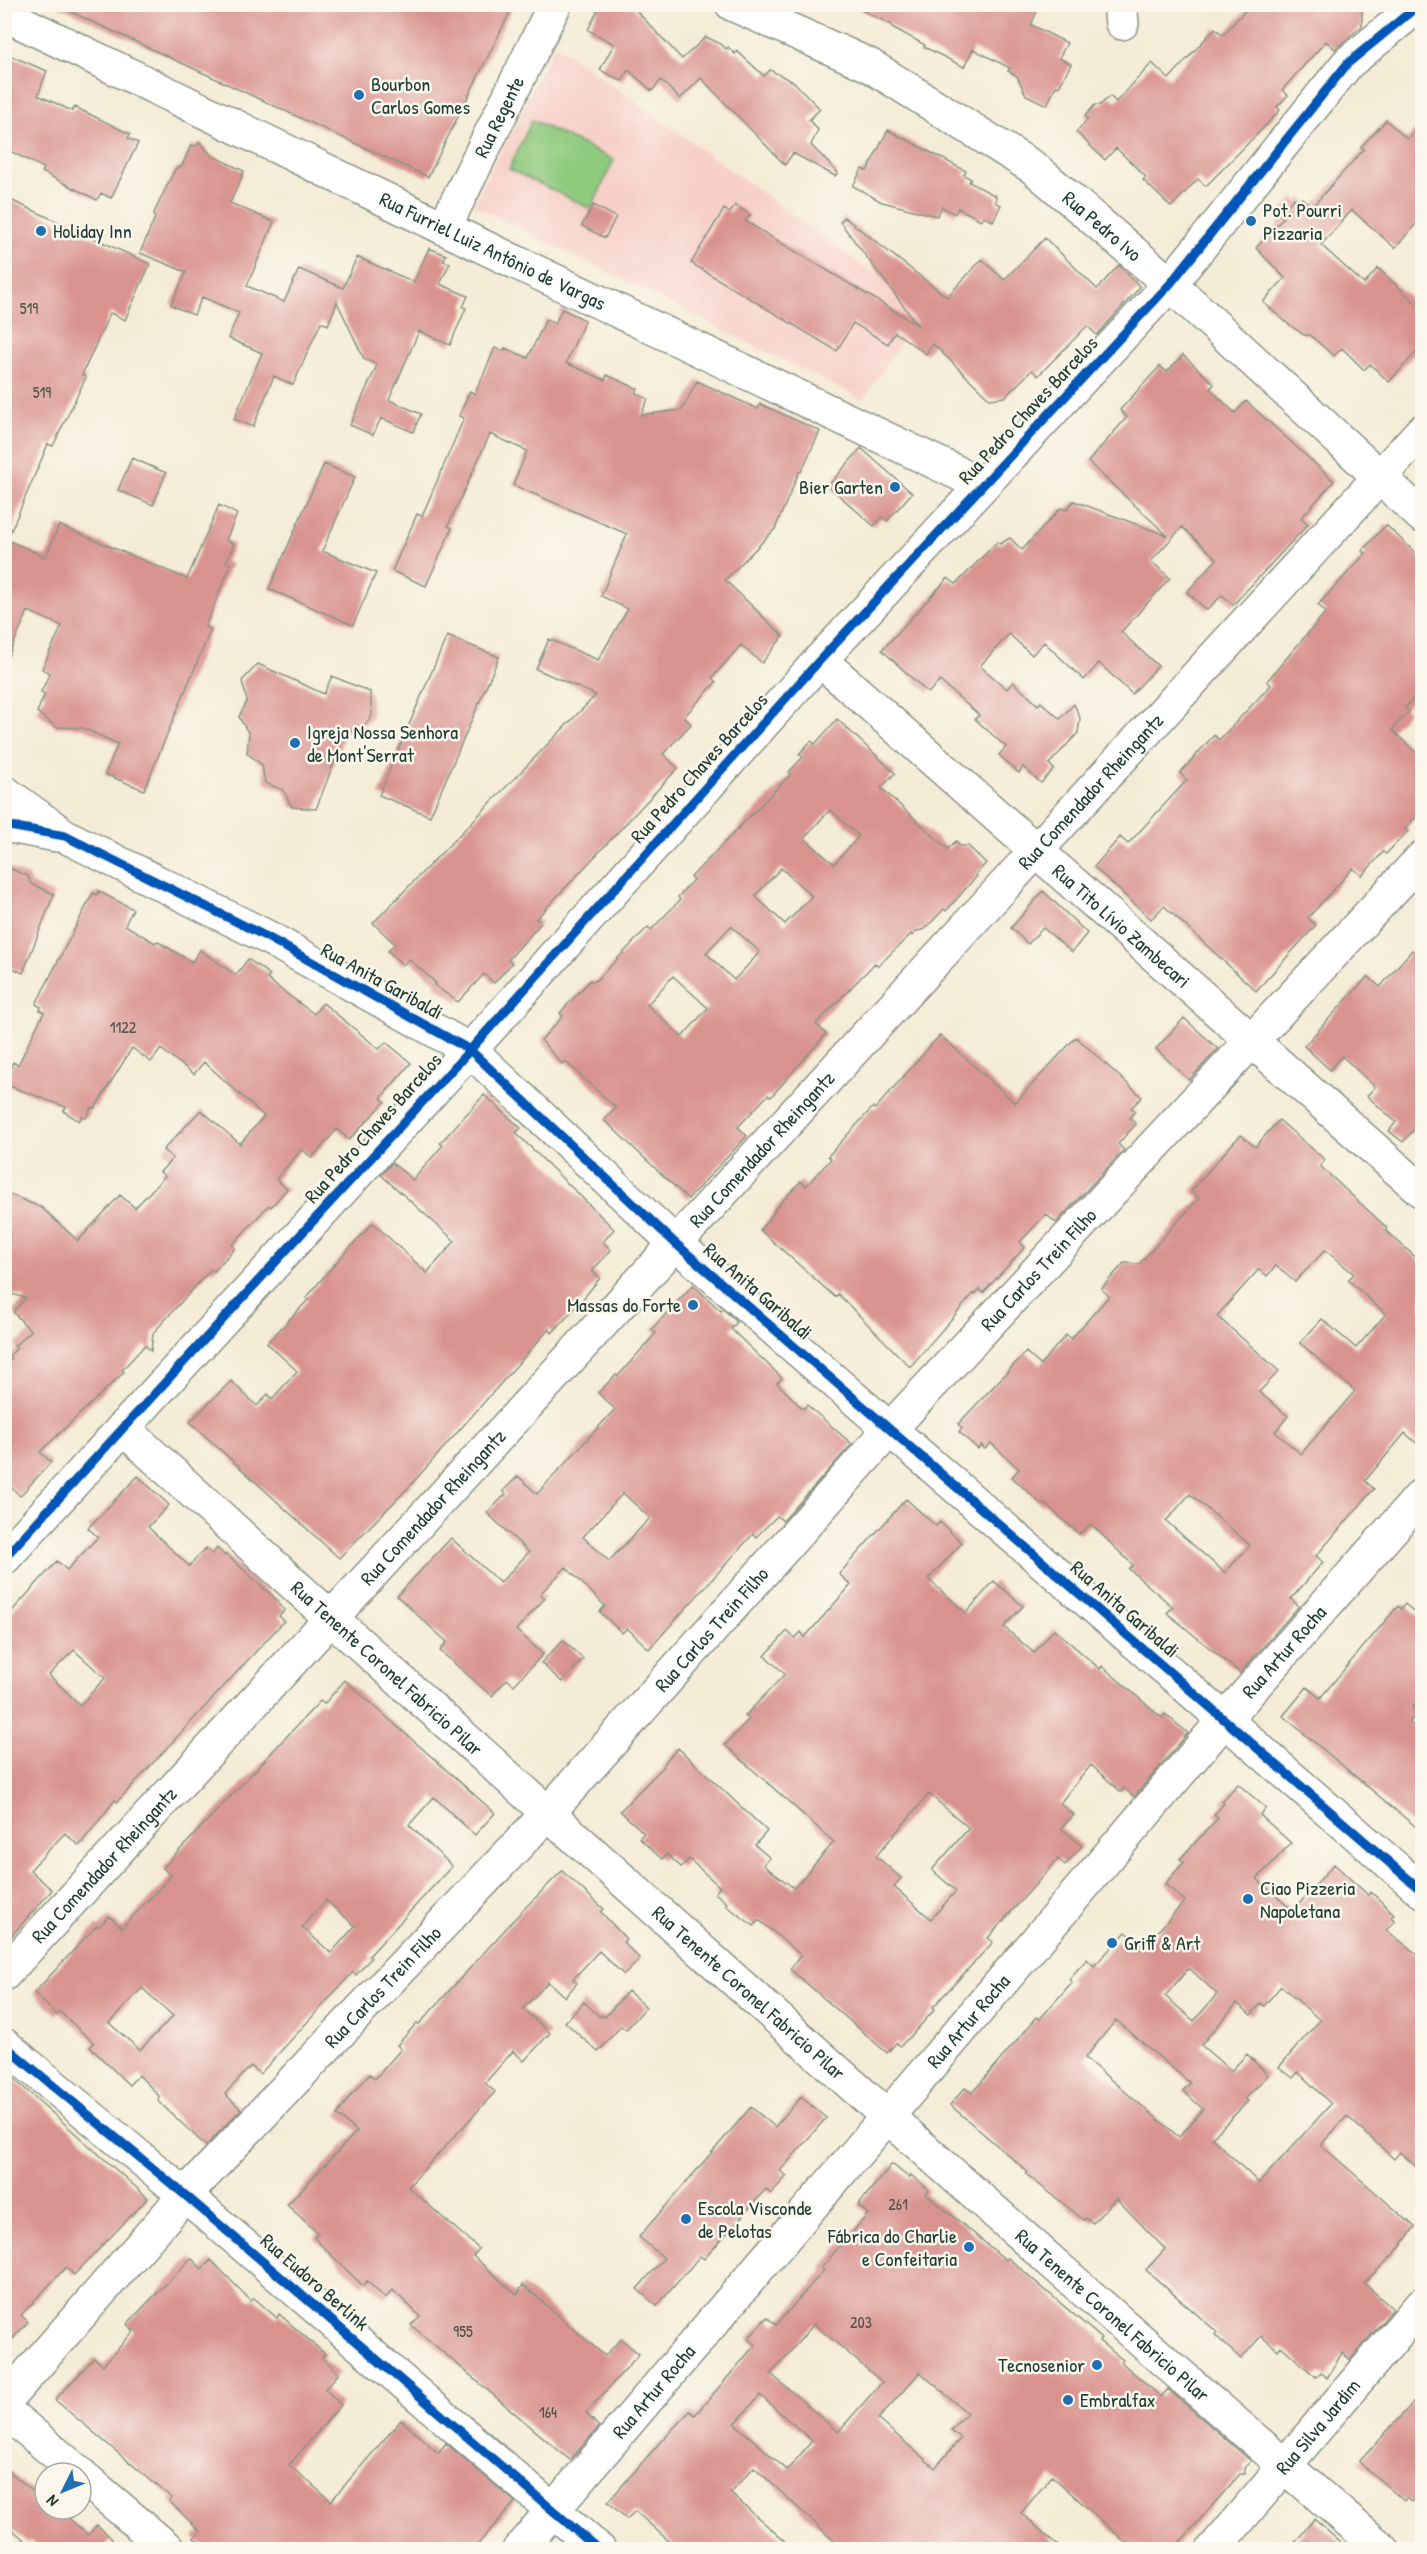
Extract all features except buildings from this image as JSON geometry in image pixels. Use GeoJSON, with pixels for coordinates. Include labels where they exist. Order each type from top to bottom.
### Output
{"type":"FeatureCollection","features":[{"type":"Feature","properties":{"kind":"street","name":"Rua Regente"},"geometry":{"type":"LineString","coordinates":[[444,228],[555,4]]}},
{"type":"Feature","properties":{"kind":"street","name":"Rua Pedro Ivo"},"geometry":{"type":"LineString","coordinates":[[732,4],[869,65],[1034,168],[1170,284],[1422,516]]}},
{"type":"Feature","properties":{"kind":"street","name":"Rua Pedro Chaves Barcelos"},"geometry":{"type":"LineString","coordinates":[[4,1558],[470,1050],[820,660],[1170,284],[1348,63],[1420,4]]}},
{"type":"Feature","properties":{"kind":"street","name":"Rua Furriel Luiz Antônio de Vargas"},"geometry":{"type":"LineString","coordinates":[[4,14],[444,228],[983,485]]}},
{"type":"Feature","properties":{"kind":"street","name":"Rua Comendador Rheingantz"},"geometry":{"type":"LineString","coordinates":[[4,1974],[1422,431]]}},
{"type":"Feature","properties":{"kind":"street","name":"Rua Tito Lívio Zambecari"},"geometry":{"type":"LineString","coordinates":[[820,660],[1422,1191]]}},
{"type":"Feature","properties":{"kind":"street","name":"Rua Anita Garibaldi"},"geometry":{"type":"LineString","coordinates":[[4,792],[65,836],[267,938],[470,1050],[675,1243],[1422,1891]]}},
{"type":"Feature","properties":{"kind":"street"},"geometry":{"type":"LineString","coordinates":[[4,810],[65,836]]}},
{"type":"Feature","properties":{"kind":"street","name":"Rua Anita Garibaldi"},"geometry":{"type":"LineString","coordinates":[[4,825],[65,836]]}},
{"type":"Feature","properties":{"kind":"street","name":"Rua Carlos Trein Filho"},"geometry":{"type":"LineString","coordinates":[[4,2402],[185,2195],[548,1813],[890,1429],[1422,858]]}},
{"type":"Feature","properties":{"kind":"street","name":"Rua Tenente Coronel Fabricio Pilar"},"geometry":{"type":"LineString","coordinates":[[123,1428],[330,1619],[887,2116],[1383,2550]]}},
{"type":"Feature","properties":{"kind":"street","name":"Rua Artur Rocha"},"geometry":{"type":"LineString","coordinates":[[519,2550],[1224,1719],[1422,1495]]}},
{"type":"Feature","properties":{"kind":"street","name":"Rua Eudoro Berlink"},"geometry":{"type":"LineString","coordinates":[[4,2045],[185,2195],[599,2550]]}},
{"type":"Feature","properties":{"kind":"street","name":"Rua Silva Jardim"},"geometry":{"type":"LineString","coordinates":[[1213,2550],[1422,2304]]}},
{"type":"Feature","properties":{"kind":"street"},"geometry":{"type":"LineString","coordinates":[[4,2410],[65,2461]]}},
{"type":"Feature","properties":{"kind":"street"},"geometry":{"type":"LineString","coordinates":[[93,2485],[169,2550]]}},
{"type":"Feature","properties":{"kind":"shaded area"},"geometry":{"type":"Polygon","coordinates":[[[555,44],[923,309],[863,400],[473,205],[555,44]]]}},
{"type":"Feature","properties":{"kind":"green space"},"geometry":{"type":"Polygon","coordinates":[[[532,120],[614,160],[591,209],[509,169],[532,120]]]}},
{"type":"Feature","properties":{"kind":"cycle path"},"geometry":{"type":"LineString","coordinates":[[4,1558],[470,1050],[820,660],[1170,284],[1348,63],[1420,4]]}},
{"type":"Feature","properties":{"kind":"cycle path"},"geometry":{"type":"LineString","coordinates":[[4,825],[65,836],[267,937],[470,1050],[675,1243],[1422,1891]]}},
{"type":"Feature","properties":{"kind":"cycle path"},"geometry":{"type":"LineString","coordinates":[[4,2045],[185,2195],[599,2550]]}},
{"type":"Feature","properties":{"kind":"place","name":"Bourbon Carlos Gomes"},"geometry":{"type":"Point","coordinates":[359,95]}},
{"type":"Feature","properties":{"kind":"place","name":"Pot. Pourri Pizzaria"},"geometry":{"type":"Point","coordinates":[1251,221]}},
{"type":"Feature","properties":{"kind":"place","name":"Holiday Inn"},"geometry":{"type":"Point","coordinates":[41,231]}},
{"type":"Feature","properties":{"kind":"place","name":"Bier Garten"},"geometry":{"type":"Point","coordinates":[895,487]}},
{"type":"Feature","properties":{"kind":"place","name":"Igreja Nossa Senhora de Mont'Serrat"},"geometry":{"type":"Point","coordinates":[295,743]}},
{"type":"Feature","properties":{"kind":"place","name":"Massas do Forte"},"geometry":{"type":"Point","coordinates":[693,1305]}},
{"type":"Feature","properties":{"kind":"place","name":"Ciao Pizzeria Napoletana"},"geometry":{"type":"Point","coordinates":[1248,1899]}},
{"type":"Feature","properties":{"kind":"place","name":"Griff & Art"},"geometry":{"type":"Point","coordinates":[1112,1943]}},
{"type":"Feature","properties":{"kind":"place","name":"Escola Visconde de Pelotas"},"geometry":{"type":"Point","coordinates":[686,2219]}},
{"type":"Feature","properties":{"kind":"place","name":"Fábrica do Charlie e Confeitaria"},"geometry":{"type":"Point","coordinates":[969,2247]}},
{"type":"Feature","properties":{"kind":"place","name":"Tecnosenior"},"geometry":{"type":"Point","coordinates":[1097,2365]}},
{"type":"Feature","properties":{"kind":"place","name":"Embralfax"},"geometry":{"type":"Point","coordinates":[1068,2400]}}]}
